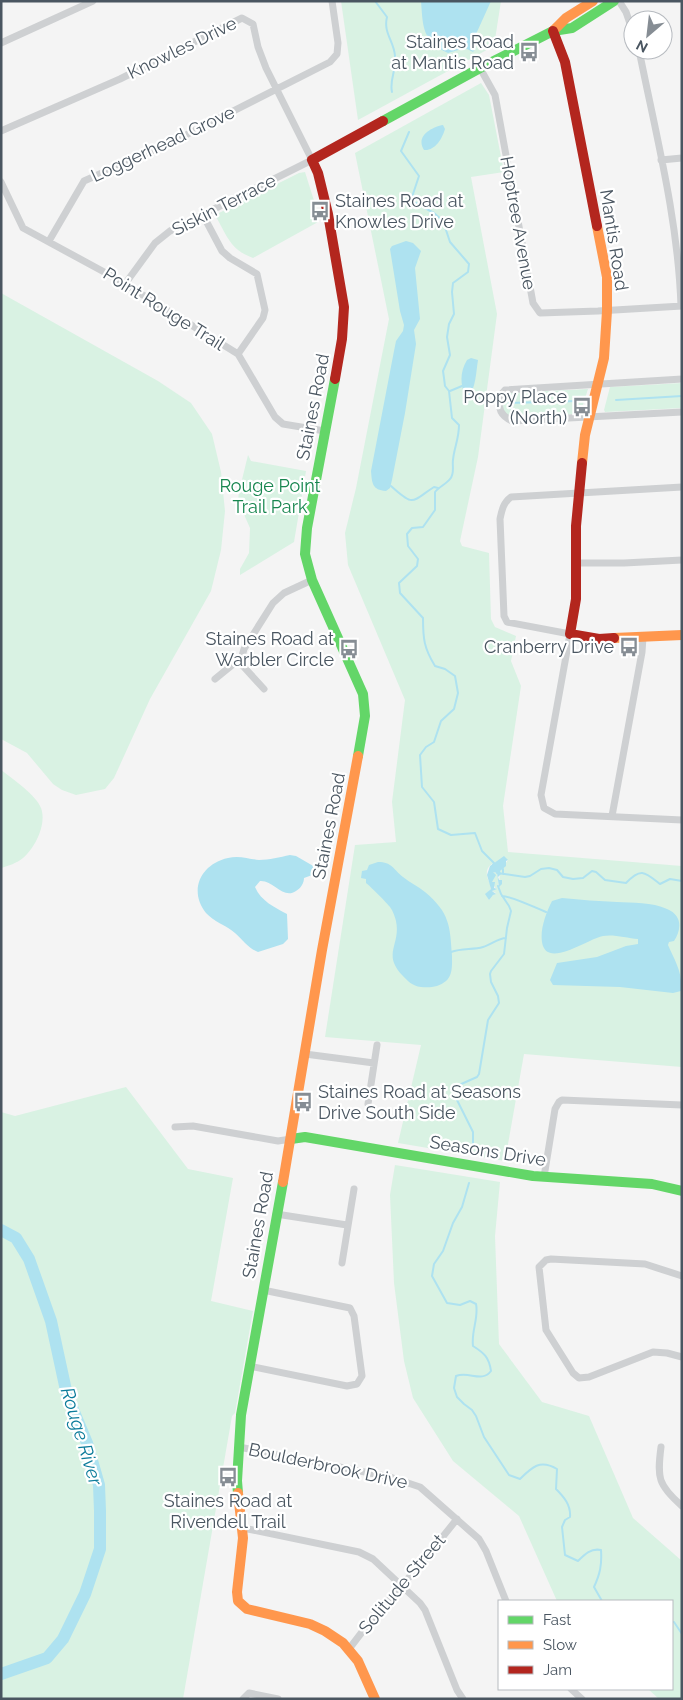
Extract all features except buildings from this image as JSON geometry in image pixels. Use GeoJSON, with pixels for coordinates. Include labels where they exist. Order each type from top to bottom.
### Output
{"type":"FeatureCollection","features":[{"type":"Feature","properties":{"kind":"street"},"geometry":{"type":"LineString","coordinates":[[1,43],[93,1]]}},
{"type":"Feature","properties":{"kind":"street","name":"Loggerhead Grove"},"geometry":{"type":"LineString","coordinates":[[49,241],[84,181],[178,139],[330,62],[337,54],[338,43],[332,1]]}},
{"type":"Feature","properties":{"kind":"street"},"geometry":{"type":"LineString","coordinates":[[312,160],[552,31],[566,18],[593,1]]}},
{"type":"Feature","properties":{"kind":"street"},"geometry":{"type":"LineString","coordinates":[[552,31],[572,28],[614,1]]}},
{"type":"Feature","properties":{"kind":"street","name":"Knowles Drive"},"geometry":{"type":"LineString","coordinates":[[1,131],[120,78],[242,18],[253,24],[258,47],[312,160]]}},
{"type":"Feature","properties":{"kind":"street","name":"Mantis Road"},"geometry":{"type":"LineString","coordinates":[[552,31],[565,62],[607,277],[604,358],[585,435],[578,493],[576,599],[570,634]]}},
{"type":"Feature","properties":{"kind":"street"},"geometry":{"type":"LineString","coordinates":[[607,311],[681,306],[678,232],[641,60]]}},
{"type":"Feature","properties":{"kind":"street","name":"Hoptree Avenue"},"geometry":{"type":"LineString","coordinates":[[480,68],[495,95],[533,303],[540,313],[607,311]]}},
{"type":"Feature","properties":{"kind":"street"},"geometry":{"type":"LineString","coordinates":[[661,160],[682,158]]}},
{"type":"Feature","properties":{"kind":"street","name":"Siskin Terrace"},"geometry":{"type":"LineString","coordinates":[[125,284],[155,243],[170,230],[312,160]]}},
{"type":"Feature","properties":{"kind":"street","name":"Staines Road"},"geometry":{"type":"LineString","coordinates":[[312,160],[318,173],[328,214],[344,307],[342,339],[305,554],[312,580],[363,694],[365,716],[241,1414],[237,1481],[243,1528],[241,1560],[236,1589],[240,1604],[250,1610],[315,1626],[336,1638],[349,1649],[358,1661],[373,1698]]}},
{"type":"Feature","properties":{"kind":"street","name":"Point Rouge Trail"},"geometry":{"type":"LineString","coordinates":[[1,182],[23,228],[125,284],[238,354],[275,417],[283,424],[325,431]]}},
{"type":"Feature","properties":{"kind":"street"},"geometry":{"type":"LineString","coordinates":[[203,215],[222,251],[257,274],[265,310],[263,318],[238,354]]}},
{"type":"Feature","properties":{"kind":"street"},"geometry":{"type":"LineString","coordinates":[[682,379],[505,390],[500,396],[499,409],[503,416],[512,420],[682,412]]}},
{"type":"Feature","properties":{"kind":"street"},"geometry":{"type":"LineString","coordinates":[[682,487],[512,497],[507,500],[503,507],[500,520],[504,616],[508,622],[599,639],[682,635]]}},
{"type":"Feature","properties":{"kind":"street"},"geometry":{"type":"LineString","coordinates":[[577,563],[682,560]]}},
{"type":"Feature","properties":{"kind":"street"},"geometry":{"type":"LineString","coordinates":[[264,689],[242,665],[244,650],[273,603],[284,593],[312,580]]}},
{"type":"Feature","properties":{"kind":"street"},"geometry":{"type":"LineString","coordinates":[[570,634],[541,795],[544,808],[555,814],[682,820]]}},
{"type":"Feature","properties":{"kind":"street"},"geometry":{"type":"LineString","coordinates":[[612,816],[642,652],[643,637]]}},
{"type":"Feature","properties":{"kind":"street"},"geometry":{"type":"LineString","coordinates":[[215,679],[242,657]]}},
{"type":"Feature","properties":{"kind":"street"},"geometry":{"type":"LineString","coordinates":[[368,1104],[377,1045]]}},
{"type":"Feature","properties":{"kind":"street"},"geometry":{"type":"LineString","coordinates":[[305,1054],[374,1063]]}},
{"type":"Feature","properties":{"kind":"street"},"geometry":{"type":"LineString","coordinates":[[544,1177],[558,1102],[562,1100],[682,1106]]}},
{"type":"Feature","properties":{"kind":"street"},"geometry":{"type":"LineString","coordinates":[[176,1126],[192,1126],[278,1141],[291,1139]]}},
{"type":"Feature","properties":{"kind":"street","name":"Seasons Drive"},"geometry":{"type":"LineString","coordinates":[[291,1139],[305,1137],[544,1177],[652,1184],[682,1191]]}},
{"type":"Feature","properties":{"kind":"street"},"geometry":{"type":"LineString","coordinates":[[342,1263],[354,1189]]}},
{"type":"Feature","properties":{"kind":"street"},"geometry":{"type":"LineString","coordinates":[[276,1214],[347,1225]]}},
{"type":"Feature","properties":{"kind":"street"},"geometry":{"type":"LineString","coordinates":[[682,1276],[639,1263],[551,1259],[546,1260],[540,1267],[546,1330],[573,1373],[579,1378],[589,1377],[653,1352],[682,1357]]}},
{"type":"Feature","properties":{"kind":"street"},"geometry":{"type":"LineString","coordinates":[[249,1366],[347,1386],[356,1384],[362,1376],[354,1316],[350,1308],[263,1290]]}},
{"type":"Feature","properties":{"kind":"street","name":"Boulderbrook Drive"},"geometry":{"type":"LineString","coordinates":[[239,1447],[390,1477],[413,1484],[427,1493],[473,1533],[483,1546],[506,1600]]}},
{"type":"Feature","properties":{"kind":"street"},"geometry":{"type":"LineString","coordinates":[[661,1447],[658,1470],[662,1485],[670,1496],[682,1506]]}},
{"type":"Feature","properties":{"kind":"street","name":"Solitude Street"},"geometry":{"type":"LineString","coordinates":[[349,1649],[372,1618],[402,1586],[457,1519]]}},
{"type":"Feature","properties":{"kind":"street"},"geometry":{"type":"LineString","coordinates":[[243,1528],[359,1552],[373,1559],[415,1598],[425,1610],[457,1690],[463,1699]]}},
{"type":"Feature","properties":{"kind":"street"},"geometry":{"type":"LineString","coordinates":[[572,1690],[582,1699]]}},
{"type":"Feature","properties":{"kind":"street"},"geometry":{"type":"LineString","coordinates":[[242,1699],[249,1693],[278,1699]]}},
{"type":"Feature","properties":{"kind":"green space"},"geometry":{"type":"Polygon","coordinates":[[[341,1],[501,1],[494,46],[358,120],[341,1]]]}},
{"type":"Feature","properties":{"kind":"green space"},"geometry":{"type":"Polygon","coordinates":[[[481,83],[489,95],[504,172],[471,177],[497,314],[478,457],[460,541],[462,546],[489,553],[491,619],[495,627],[516,636],[511,661],[521,686],[503,806],[508,852],[682,866],[682,1067],[524,1054],[505,1161],[398,1143],[421,1045],[325,1037],[355,845],[396,842],[392,802],[405,700],[348,565],[345,533],[356,488],[389,319],[355,153],[481,83]],[[508,860],[493,863],[488,868],[487,876],[491,889],[486,894],[489,900],[496,893],[492,891],[496,889],[492,882],[493,872],[497,873],[499,886],[500,871],[508,860]]]}},
{"type":"Feature","properties":{"kind":"green space"},"geometry":{"type":"Polygon","coordinates":[[[305,172],[316,207],[318,222],[253,258],[239,250],[229,241],[215,215],[299,173],[305,172]]]}},
{"type":"Feature","properties":{"kind":"green space"},"geometry":{"type":"Polygon","coordinates":[[[1,293],[158,381],[191,403],[212,434],[221,472],[225,511],[221,550],[211,591],[150,699],[114,778],[105,789],[76,795],[62,790],[53,784],[27,753],[1,739],[1,293]]]}},
{"type":"Feature","properties":{"kind":"green space"},"geometry":{"type":"Polygon","coordinates":[[[682,383],[682,408],[605,412],[604,410],[610,387],[682,383]]]}},
{"type":"Feature","properties":{"kind":"green space"},"geometry":{"type":"Polygon","coordinates":[[[588,389],[580,414],[518,418],[510,417],[502,412],[502,402],[507,393],[588,389]]]}},
{"type":"Feature","properties":{"kind":"green space","name":"Rouge Point Trail Park"},"geometry":{"type":"Polygon","coordinates":[[[248,455],[251,461],[306,471],[294,542],[240,575],[240,569],[249,553],[250,528],[238,501],[248,455]]]}},
{"type":"Feature","properties":{"kind":"green space"},"geometry":{"type":"Polygon","coordinates":[[[1,770],[35,798],[41,808],[42,821],[36,842],[27,854],[21,860],[1,868],[1,770]]]}},
{"type":"Feature","properties":{"kind":"green space"},"geometry":{"type":"Polygon","coordinates":[[[126,1087],[188,1169],[233,1178],[211,1301],[253,1311],[235,1413],[232,1416],[183,1699],[1,1699],[1,1112],[15,1116],[126,1087]]]}},
{"type":"Feature","properties":{"kind":"green space"},"geometry":{"type":"Polygon","coordinates":[[[395,1165],[500,1182],[495,1236],[499,1344],[542,1402],[589,1416],[633,1518],[682,1561],[682,1699],[659,1699],[649,1690],[673,1690],[673,1600],[557,1600],[519,1516],[453,1461],[413,1398],[404,1361],[394,1283],[390,1195],[395,1165]]]}},
{"type":"Feature","properties":{"kind":"water"},"geometry":{"type":"Polygon","coordinates":[[[421,1],[491,1],[472,43],[476,48],[473,52],[465,48],[448,53],[433,43],[424,26],[421,1]]]}},
{"type":"Feature","properties":{"kind":"water"},"geometry":{"type":"Polygon","coordinates":[[[443,125],[445,129],[438,144],[432,149],[424,150],[422,145],[423,136],[430,130],[443,125]]]}},
{"type":"Feature","properties":{"kind":"water"},"geometry":{"type":"Polygon","coordinates":[[[406,241],[413,243],[421,251],[415,268],[420,319],[414,330],[416,344],[392,480],[390,488],[386,491],[375,487],[371,471],[396,341],[403,331],[404,325],[390,249],[392,246],[406,241]]]}},
{"type":"Feature","properties":{"kind":"water"},"geometry":{"type":"Polygon","coordinates":[[[471,358],[478,360],[474,385],[468,398],[463,391],[462,378],[465,364],[471,358]]]}},
{"type":"Feature","properties":{"kind":"water"},"geometry":{"type":"Polygon","coordinates":[[[290,855],[296,856],[315,867],[315,874],[304,878],[301,887],[291,893],[283,892],[270,883],[260,881],[255,887],[264,900],[287,914],[288,939],[283,944],[258,952],[206,913],[198,896],[200,879],[211,866],[228,858],[240,857],[263,860],[290,855]]]}},
{"type":"Feature","properties":{"kind":"water"},"geometry":{"type":"Polygon","coordinates":[[[504,856],[508,860],[498,877],[499,880],[502,880],[502,884],[499,887],[497,873],[493,872],[496,875],[492,882],[495,882],[494,888],[497,889],[492,891],[496,894],[489,900],[485,894],[491,889],[487,875],[490,866],[504,856]]]}},
{"type":"Feature","properties":{"kind":"water"},"geometry":{"type":"Polygon","coordinates":[[[378,862],[389,865],[422,890],[444,914],[449,928],[452,966],[448,979],[440,985],[434,987],[415,986],[396,967],[393,961],[397,929],[394,914],[388,905],[366,883],[366,879],[361,878],[362,871],[367,870],[369,865],[378,862]]]}},
{"type":"Feature","properties":{"kind":"water"},"geometry":{"type":"Polygon","coordinates":[[[562,898],[649,904],[661,907],[676,915],[679,923],[677,936],[668,945],[680,973],[681,991],[673,993],[620,987],[553,985],[550,980],[557,963],[597,957],[626,946],[638,944],[638,939],[603,936],[559,953],[551,953],[545,950],[542,937],[546,916],[552,901],[562,898]]]}},
{"type":"Feature","properties":{"kind":"waterway"},"geometry":{"type":"LineString","coordinates":[[375,1],[387,17],[386,28],[394,51],[395,65],[391,83],[392,92]]}},
{"type":"Feature","properties":{"kind":"waterway"},"geometry":{"type":"LineString","coordinates":[[409,132],[401,151],[419,176],[412,197],[414,202],[434,213],[443,221],[450,242],[469,264],[468,272],[453,283],[454,314],[449,324],[447,337],[450,355],[443,371],[445,386],[449,391],[452,418],[459,425],[452,477],[435,492],[435,510],[423,527],[412,528],[407,534],[408,546],[418,559],[417,566],[399,583],[400,593],[423,618],[425,643],[431,660],[435,666],[445,669],[455,676],[458,693],[454,709],[441,721],[434,742],[426,747],[420,755],[422,787],[434,802],[438,829],[451,835],[475,833],[482,851],[494,863],[493,865]]}},
{"type":"Feature","properties":{"kind":"waterway"},"geometry":{"type":"LineString","coordinates":[[450,391],[462,386]]}},
{"type":"Feature","properties":{"kind":"waterway"},"geometry":{"type":"LineString","coordinates":[[616,400],[682,396]]}},
{"type":"Feature","properties":{"kind":"waterway"},"geometry":{"type":"LineString","coordinates":[[509,403],[578,401]]}},
{"type":"Feature","properties":{"kind":"waterway"},"geometry":{"type":"LineString","coordinates":[[391,486],[409,500],[416,499],[434,487],[438,488]]}},
{"type":"Feature","properties":{"kind":"waterway"},"geometry":{"type":"LineString","coordinates":[[497,873],[525,877],[541,869],[549,868],[557,870],[563,877],[573,879],[583,878],[592,871],[605,880],[626,883],[639,873],[647,874],[660,884],[670,879],[682,881]]}},
{"type":"Feature","properties":{"kind":"waterway"},"geometry":{"type":"LineString","coordinates":[[503,869],[503,874]]}},
{"type":"Feature","properties":{"kind":"waterway"},"geometry":{"type":"LineString","coordinates":[[473,1145],[473,1132],[455,1096],[459,1085],[477,1077],[479,1074],[488,1020],[499,1003],[490,974],[504,954],[511,911],[498,886]]}},
{"type":"Feature","properties":{"kind":"waterway"},"geometry":{"type":"LineString","coordinates":[[502,896],[546,912]]}},
{"type":"Feature","properties":{"kind":"waterway"},"geometry":{"type":"LineString","coordinates":[[451,952],[483,947],[506,938]]}},
{"type":"Feature","properties":{"kind":"waterway"},"geometry":{"type":"LineString","coordinates":[[469,1183],[462,1207],[453,1223],[443,1251],[434,1264],[432,1276],[447,1303],[460,1305],[470,1301],[476,1304],[477,1314],[473,1346],[485,1356],[491,1371],[479,1377],[456,1376],[454,1388],[457,1397],[476,1416],[484,1437],[509,1475],[520,1479],[532,1468],[541,1465],[557,1469],[556,1489],[562,1495],[570,1513],[570,1517],[565,1520],[562,1527],[565,1555],[578,1561],[591,1551],[601,1550],[600,1569],[594,1587],[601,1600]]}},
{"type":"Feature","properties":{"kind":"waterway","name":"Rouge River"},"geometry":{"type":"LineString","coordinates":[[1,1230],[16,1238],[29,1259],[51,1321],[67,1395],[87,1443],[99,1485],[100,1511],[100,1549],[85,1594],[63,1639],[47,1658],[1,1674]]}},
{"type":"Feature","properties":{"kind":"waterway"},"geometry":{"type":"LineString","coordinates":[[673,1622],[682,1634]]}},
{"type":"Feature","properties":{"kind":"traffic: fast"},"geometry":{"type":"LineString","coordinates":[[383,121],[553,31],[572,28],[614,1]]}},
{"type":"Feature","properties":{"kind":"traffic: fast"},"geometry":{"type":"LineString","coordinates":[[335,379],[307,528],[305,554],[312,580],[363,694],[365,716],[358,756]]}},
{"type":"Feature","properties":{"kind":"traffic: fast"},"geometry":{"type":"LineString","coordinates":[[291,1139],[305,1137],[533,1176],[652,1184],[682,1191]]}},
{"type":"Feature","properties":{"kind":"traffic: fast"},"geometry":{"type":"LineString","coordinates":[[238,1493],[241,1415],[283,1182]]}},
{"type":"Feature","properties":{"kind":"traffic: slow"},"geometry":{"type":"LineString","coordinates":[[553,31],[566,18],[593,1]]}},
{"type":"Feature","properties":{"kind":"traffic: slow"},"geometry":{"type":"LineString","coordinates":[[582,463],[585,435],[604,358],[607,311],[607,277],[597,226]]}},
{"type":"Feature","properties":{"kind":"traffic: slow"},"geometry":{"type":"LineString","coordinates":[[614,638],[682,635]]}},
{"type":"Feature","properties":{"kind":"traffic: slow"},"geometry":{"type":"LineString","coordinates":[[283,1182],[322,950],[358,756]]}},
{"type":"Feature","properties":{"kind":"traffic: slow"},"geometry":{"type":"LineString","coordinates":[[238,1493],[243,1538],[237,1592],[238,1601],[247,1609],[310,1624],[343,1643],[358,1661],[375,1699]]}},
{"type":"Feature","properties":{"kind":"traffic: jam"},"geometry":{"type":"LineString","coordinates":[[553,31],[565,62],[597,226]]}},
{"type":"Feature","properties":{"kind":"traffic: jam"},"geometry":{"type":"LineString","coordinates":[[335,379],[342,339],[344,307],[328,214],[318,173],[312,160],[383,121]]}},
{"type":"Feature","properties":{"kind":"traffic: jam"},"geometry":{"type":"LineString","coordinates":[[582,463],[576,526],[576,599],[570,634],[599,639],[614,638]]}},
{"type":"Feature","properties":{"kind":"place","name":"Staines Road at Mantis Road"},"geometry":{"type":"Point","coordinates":[529,52]}},
{"type":"Feature","properties":{"kind":"place","name":"Staines Road at Knowles Drive"},"geometry":{"type":"Point","coordinates":[320,211]}},
{"type":"Feature","properties":{"kind":"place","name":"Poppy Place (North)"},"geometry":{"type":"Point","coordinates":[582,407]}},
{"type":"Feature","properties":{"kind":"place","name":"Cranberry Drive"},"geometry":{"type":"Point","coordinates":[629,647]}},
{"type":"Feature","properties":{"kind":"place","name":"Staines Road at Warbler Circle"},"geometry":{"type":"Point","coordinates":[349,649]}},
{"type":"Feature","properties":{"kind":"place","name":"Staines Road at Seasons Drive South Side"},"geometry":{"type":"Point","coordinates":[303,1102]}},
{"type":"Feature","properties":{"kind":"place","name":"Staines Road at Rivendell Trail"},"geometry":{"type":"Point","coordinates":[228,1477]}}]}
